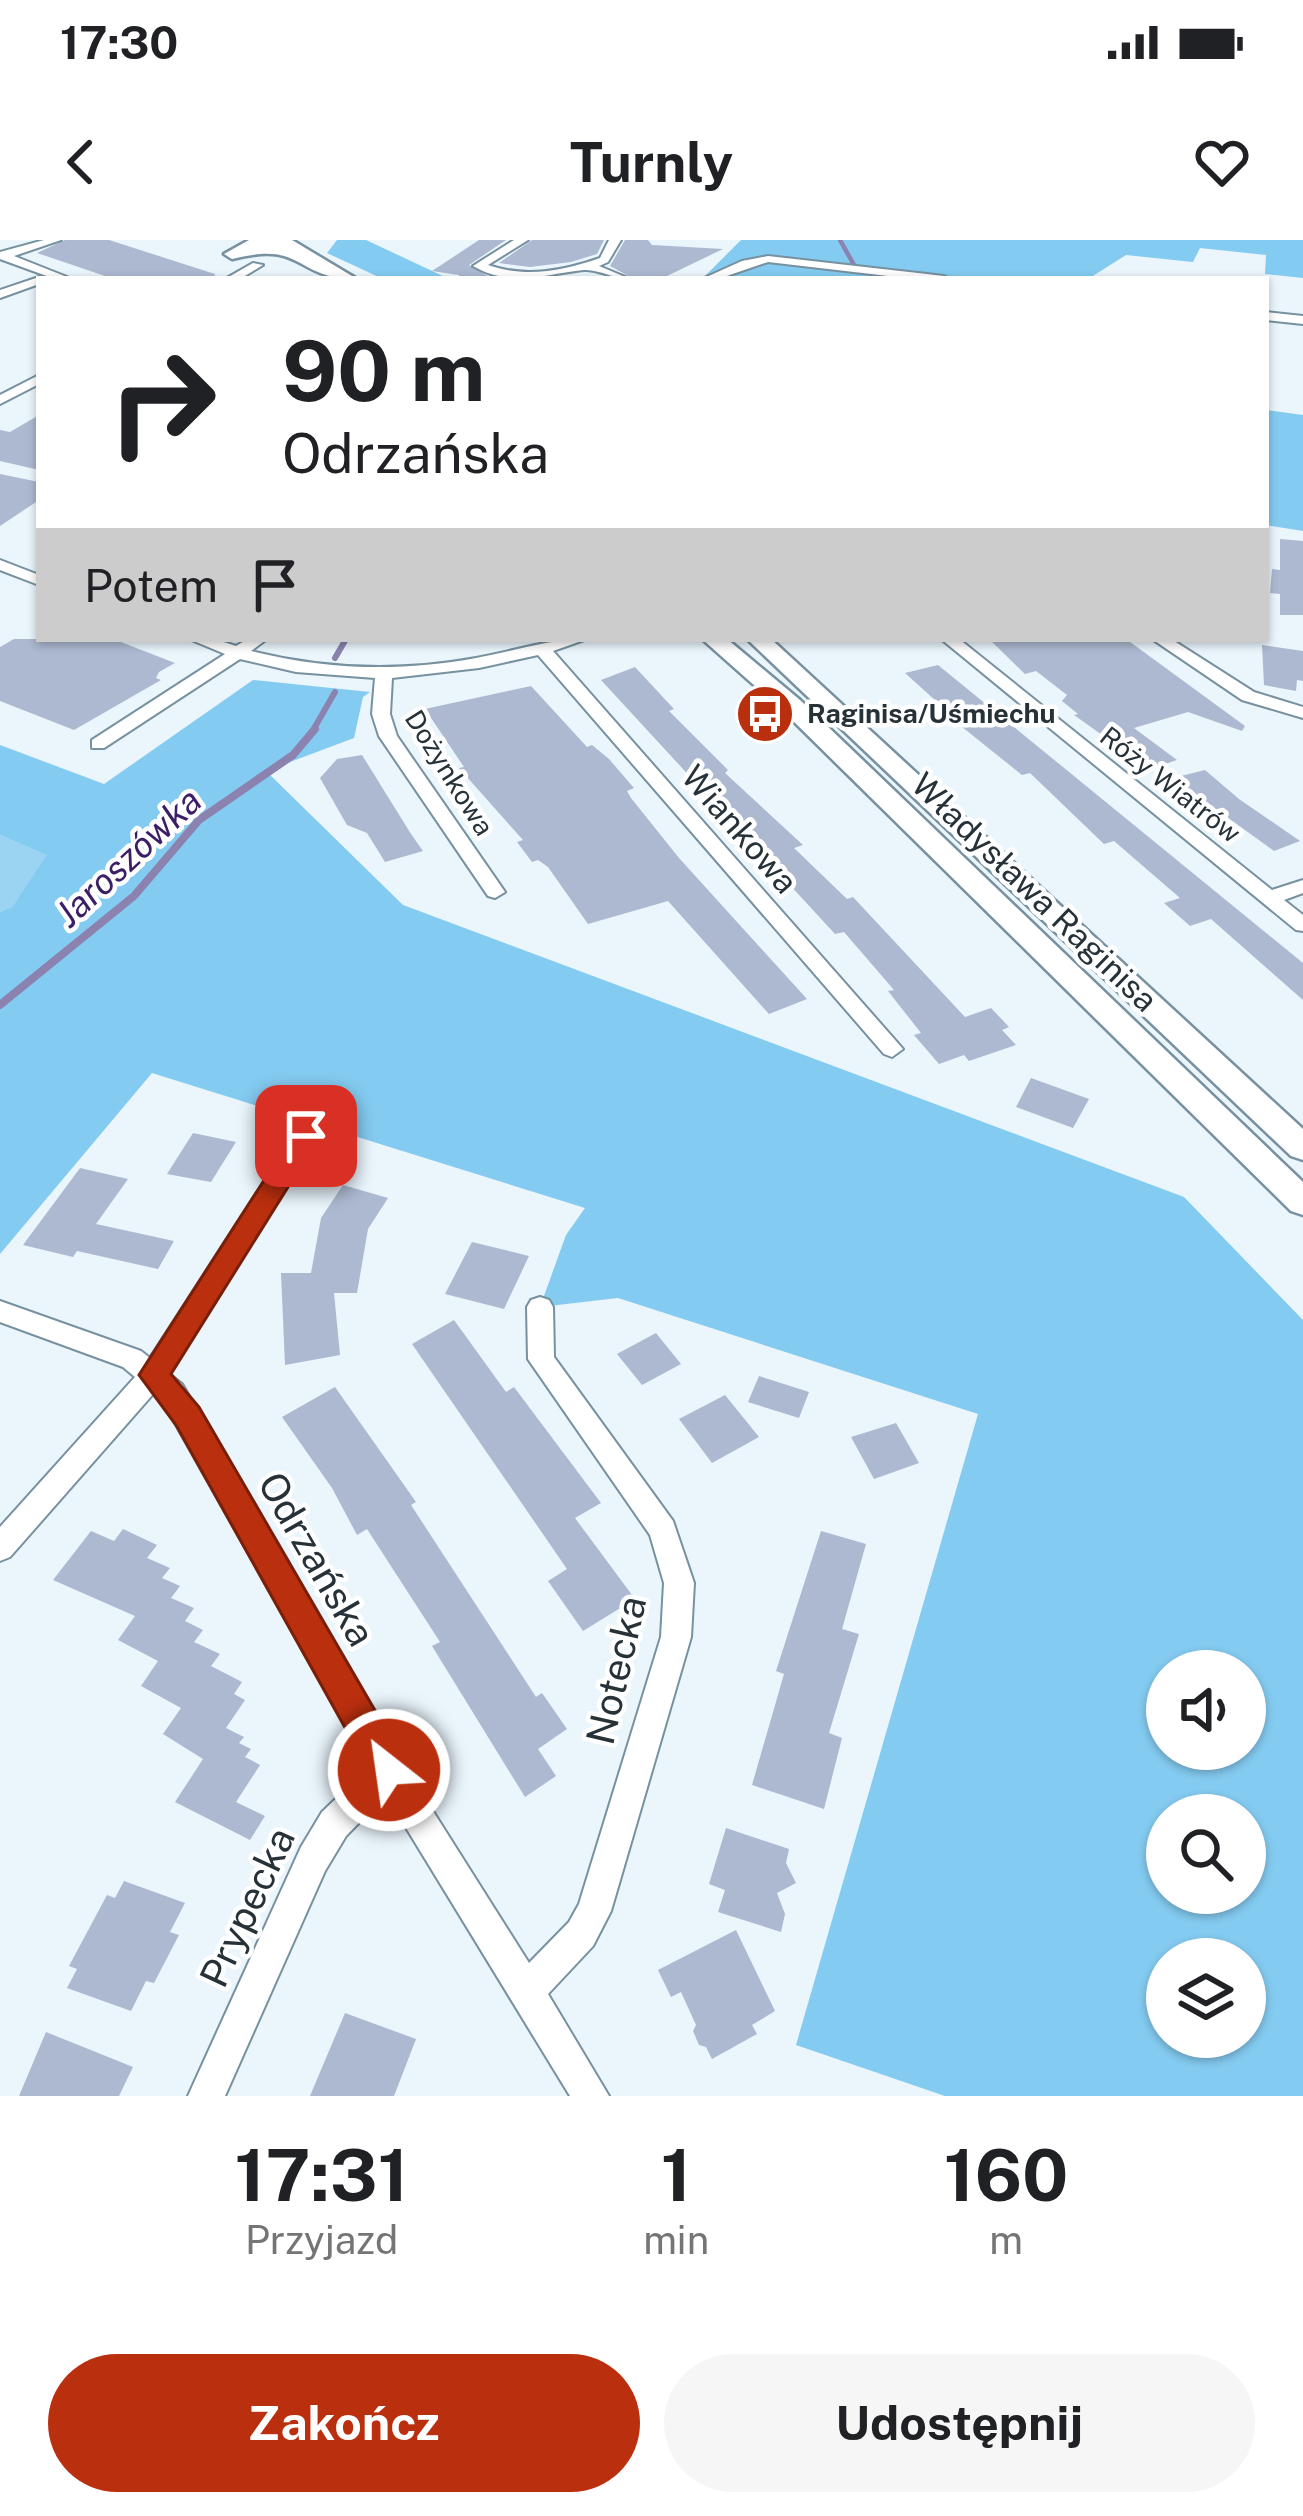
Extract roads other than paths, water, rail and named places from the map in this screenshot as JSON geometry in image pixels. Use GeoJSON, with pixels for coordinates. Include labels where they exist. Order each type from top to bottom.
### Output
{"type":"FeatureCollection","features":[{"type":"Feature","properties":{"kind":"main road"},"geometry":{"type":"LineString","coordinates":[[212,243],[235,257],[279,252],[342,276]]}},
{"type":"Feature","properties":{"kind":"main road"},"geometry":{"type":"LineString","coordinates":[[279,252],[311,276]]}},
{"type":"Feature","properties":{"kind":"main road","name":"Władysława Raginisa"},"geometry":{"type":"LineString","coordinates":[[717,642],[791,705],[1303,1202]]}},
{"type":"Feature","properties":{"kind":"main road","name":"Władysława Raginisa"},"geometry":{"type":"LineString","coordinates":[[761,642],[1303,1148]]}},
{"type":"Feature","properties":{"kind":"street"},"geometry":{"type":"LineString","coordinates":[[2,255],[55,240]]}},
{"type":"Feature","properties":{"kind":"street"},"geometry":{"type":"LineString","coordinates":[[513,276],[479,266],[522,240]]}},
{"type":"Feature","properties":{"kind":"street"},"geometry":{"type":"LineString","coordinates":[[532,276],[604,260],[615,240]]}},
{"type":"Feature","properties":{"kind":"street"},"geometry":{"type":"LineString","coordinates":[[236,276],[279,252]]}},
{"type":"Feature","properties":{"kind":"street"},"geometry":{"type":"LineString","coordinates":[[2,255],[46,276]]}},
{"type":"Feature","properties":{"kind":"street"},"geometry":{"type":"LineString","coordinates":[[219,276],[235,257]]}},
{"type":"Feature","properties":{"kind":"street"},"geometry":{"type":"LineString","coordinates":[[716,276],[752,261],[778,259],[919,276]]}},
{"type":"Feature","properties":{"kind":"street"},"geometry":{"type":"LineString","coordinates":[[589,266],[616,276]]}},
{"type":"Feature","properties":{"kind":"street"},"geometry":{"type":"LineString","coordinates":[[0,294],[36,282]]}},
{"type":"Feature","properties":{"kind":"street"},"geometry":{"type":"LineString","coordinates":[[1269,316],[1303,320]]}},
{"type":"Feature","properties":{"kind":"street"},"geometry":{"type":"LineString","coordinates":[[0,400],[36,381]]}},
{"type":"Feature","properties":{"kind":"street"},"geometry":{"type":"LineString","coordinates":[[0,565],[36,579]]}},
{"type":"Feature","properties":{"kind":"street"},"geometry":{"type":"LineString","coordinates":[[205,642],[308,672],[384,675],[454,669],[568,642]]}},
{"type":"Feature","properties":{"kind":"street"},"geometry":{"type":"LineString","coordinates":[[98,744],[256,642]]}},
{"type":"Feature","properties":{"kind":"street","name":"Róży Wiatrów"},"geometry":{"type":"LineString","coordinates":[[953,642],[1303,925]]}},
{"type":"Feature","properties":{"kind":"street"},"geometry":{"type":"LineString","coordinates":[[1165,642],[1248,696],[1303,713]]}},
{"type":"Feature","properties":{"kind":"street","name":"Wiankowa"},"geometry":{"type":"LineString","coordinates":[[542,649],[892,1049]]}},
{"type":"Feature","properties":{"kind":"street","name":"Dożynkowa"},"geometry":{"type":"LineString","coordinates":[[384,675],[381,714],[388,736],[495,892]]}},
{"type":"Feature","properties":{"kind":"street"},"geometry":{"type":"LineString","coordinates":[[1270,898],[1303,886]]}},
{"type":"Feature","properties":{"kind":"street"},"geometry":{"type":"LineString","coordinates":[[0,1548],[154,1375],[306,1136]]}},
{"type":"Feature","properties":{"kind":"street","name":"Notecka"},"geometry":{"type":"LineString","coordinates":[[526,1991],[581,1934],[594,1911],[676,1637],[679,1583],[663,1530],[541,1359],[541,1307]]}},
{"type":"Feature","properties":{"kind":"street","name":"Odrzańska"},"geometry":{"type":"LineString","coordinates":[[0,1311],[98,1345],[154,1375],[188,1416],[389,1770],[591,2096]]}},
{"type":"Feature","properties":{"kind":"street","name":"Prypecka"},"geometry":{"type":"LineString","coordinates":[[206,2096],[314,1858],[334,1823],[389,1770]]}},
{"type":"Feature","properties":{"kind":"waterway","name":"Jaroszówka"},"geometry":{"type":"LineString","coordinates":[[840,240],[854,265]]}},
{"type":"Feature","properties":{"kind":"waterway","name":"Jaroszówka"},"geometry":{"type":"LineString","coordinates":[[335,658],[344,642]]}},
{"type":"Feature","properties":{"kind":"waterway","name":"Jaroszówka"},"geometry":{"type":"LineString","coordinates":[[312,732],[335,692]]}},
{"type":"Feature","properties":{"kind":"waterway","name":"Jaroszówka"},"geometry":{"type":"LineString","coordinates":[[0,1005],[134,896],[199,820],[293,755],[315,729]]}},
{"type":"Feature","properties":{"kind":"place","name":"Raginisa/Uśmiechu"},"geometry":{"type":"Point","coordinates":[765,714]}}]}
